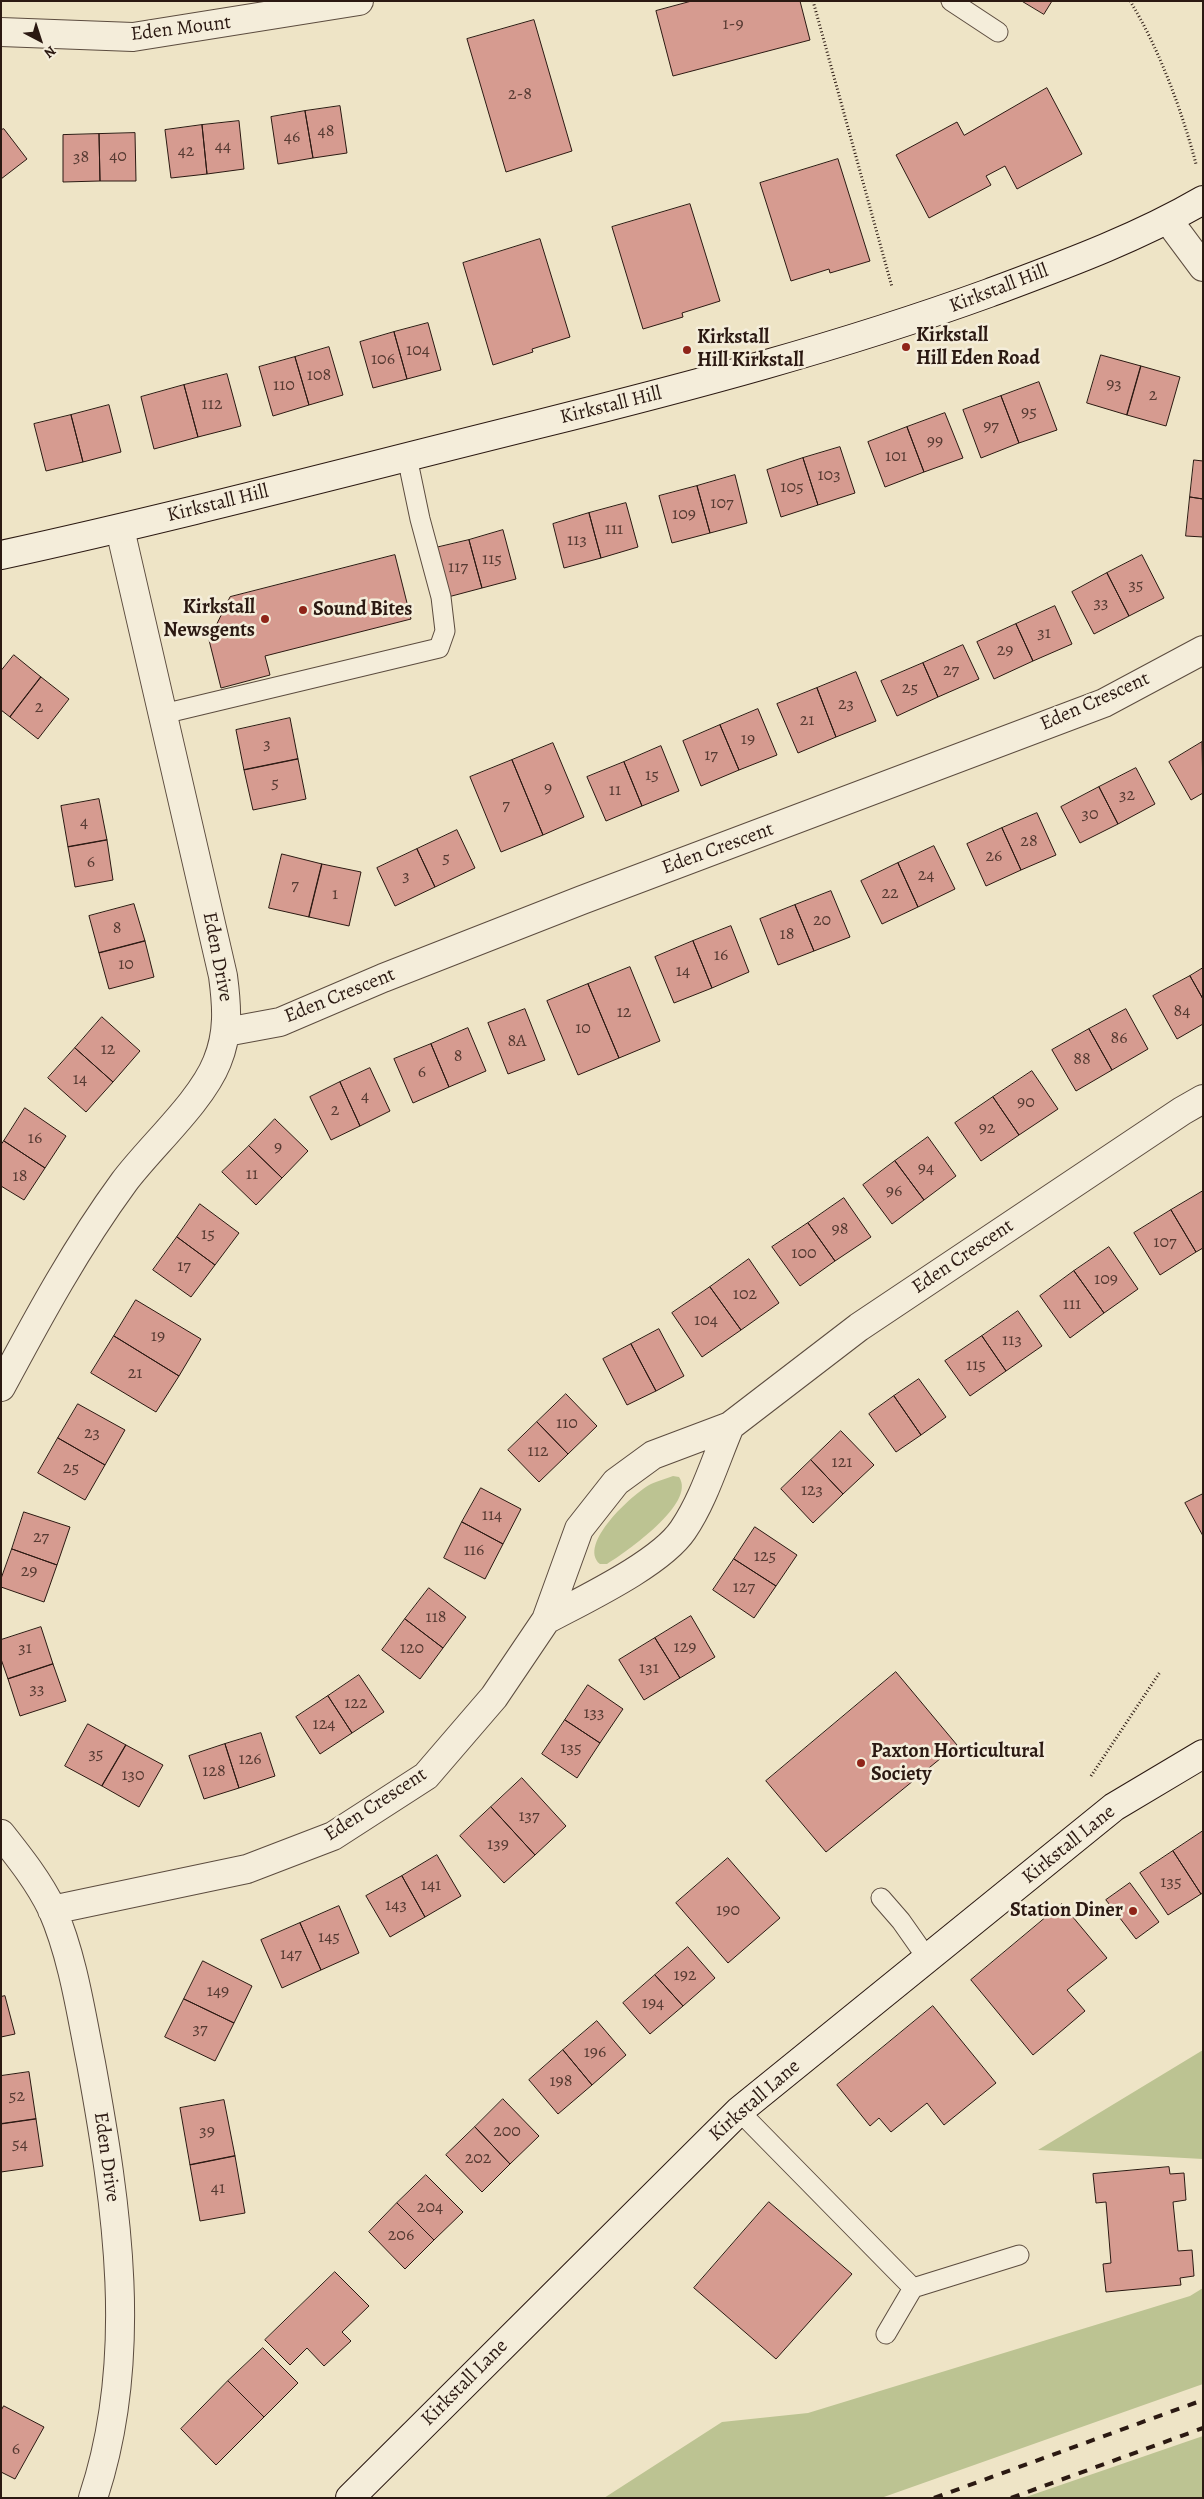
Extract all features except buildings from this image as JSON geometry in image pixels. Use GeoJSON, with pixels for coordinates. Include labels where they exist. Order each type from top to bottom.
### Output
{"type":"FeatureCollection","features":[{"type":"Feature","properties":{"kind":"street","name":"Eden Mount"},"geometry":{"type":"LineString","coordinates":[[1,32],[133,36],[359,1]]}},
{"type":"Feature","properties":{"kind":"street","name":"Kirkstall Hill"},"geometry":{"type":"LineString","coordinates":[[1,555],[120,529],[760,367],[902,324],[1036,276],[1168,220],[1203,200]]}},
{"type":"Feature","properties":{"kind":"street"},"geometry":{"type":"LineString","coordinates":[[1168,220],[1203,267]]}},
{"type":"Feature","properties":{"kind":"street","name":"Eden Drive"},"geometry":{"type":"LineString","coordinates":[[1,1387],[51,1293],[89,1234],[125,1181],[204,1083],[217,1062],[226,1032],[227,1008],[223,976],[120,529]]}},
{"type":"Feature","properties":{"kind":"street","name":"Eden Crescent"},"geometry":{"type":"LineString","coordinates":[[226,1032],[280,1022],[383,978],[582,900],[1104,703],[1203,650]]}},
{"type":"Feature","properties":{"kind":"street","name":"Eden Crescent"},"geometry":{"type":"LineString","coordinates":[[52,1910],[247,1869],[333,1836],[426,1776],[494,1697],[546,1620],[579,1529],[616,1482],[653,1455],[730,1426],[859,1327],[1182,1111],[1203,1099]]}},
{"type":"Feature","properties":{"kind":"street","name":"Eden Crescent"},"geometry":{"type":"LineString","coordinates":[[546,1620],[652,1559],[682,1532],[703,1494],[730,1426]]}},
{"type":"Feature","properties":{"kind":"street","name":"Kirkstall Lane"},"geometry":{"type":"LineString","coordinates":[[350,2498],[739,2111],[1114,1807],[1203,1754]]}},
{"type":"Feature","properties":{"kind":"street","name":"Eden Drive"},"geometry":{"type":"LineString","coordinates":[[1,1834],[28,1868],[52,1910],[69,1961],[88,2047],[107,2151],[119,2261],[121,2335],[114,2413],[93,2498]]}},
{"type":"Feature","properties":{"kind":"lane"},"geometry":{"type":"LineString","coordinates":[[951,1],[998,32]]}},
{"type":"Feature","properties":{"kind":"lane"},"geometry":{"type":"LineString","coordinates":[[163,714],[439,648],[445,631],[441,597],[420,519],[407,457]]}},
{"type":"Feature","properties":{"kind":"lane"},"geometry":{"type":"LineString","coordinates":[[881,1898],[901,1921],[927,1958]]}},
{"type":"Feature","properties":{"kind":"lane"},"geometry":{"type":"LineString","coordinates":[[739,2111],[913,2288]]}},
{"type":"Feature","properties":{"kind":"lane"},"geometry":{"type":"LineString","coordinates":[[886,2334],[913,2288],[1019,2255]]}},
{"type":"Feature","properties":{"kind":"path"},"geometry":{"type":"LineString","coordinates":[[813,1],[902,324]]}},
{"type":"Feature","properties":{"kind":"path"},"geometry":{"type":"LineString","coordinates":[[1130,1],[1148,30],[1190,142],[1196,166]]}},
{"type":"Feature","properties":{"kind":"path"},"geometry":{"type":"LineString","coordinates":[[1090,1778],[1160,1672]]}},
{"type":"Feature","properties":{"kind":"green space"},"geometry":{"type":"Polygon","coordinates":[[[673,1476],[679,1477],[682,1488],[678,1500],[669,1513],[657,1526],[629,1549],[607,1564],[600,1564],[595,1556],[596,1545],[601,1533],[610,1521],[620,1509],[642,1490],[653,1483],[673,1476]]]}},
{"type":"Feature","properties":{"kind":"green space"},"geometry":{"type":"Polygon","coordinates":[[[1203,2050],[1203,2159],[1038,2150],[1203,2050]]]}},
{"type":"Feature","properties":{"kind":"green space"},"geometry":{"type":"Polygon","coordinates":[[[1203,2288],[1203,2384],[881,2498],[604,2498],[722,2422],[808,2413],[1190,2296],[1203,2288]]]}},
{"type":"Feature","properties":{"kind":"green space"},"geometry":{"type":"Polygon","coordinates":[[[1203,2436],[1203,2498],[1023,2498],[1203,2436]]]}},
{"type":"Feature","properties":{"kind":"railway"},"geometry":{"type":"LineString","coordinates":[[934,2498],[1203,2400]]}},
{"type":"Feature","properties":{"kind":"railway"},"geometry":{"type":"LineString","coordinates":[[1011,2498],[1203,2428]]}},
{"type":"Feature","properties":{"kind":"place","name":"Kirkstall Hill Eden Road"},"geometry":{"type":"Point","coordinates":[906,347]}},
{"type":"Feature","properties":{"kind":"place","name":"Kirkstall Hill Kirkstall"},"geometry":{"type":"Point","coordinates":[687,350]}},
{"type":"Feature","properties":{"kind":"place","name":"Sound Bites"},"geometry":{"type":"Point","coordinates":[303,610]}},
{"type":"Feature","properties":{"kind":"place","name":"Kirkstall Newsgents"},"geometry":{"type":"Point","coordinates":[265,619]}},
{"type":"Feature","properties":{"kind":"place","name":"Paxton Horticultural Society"},"geometry":{"type":"Point","coordinates":[861,1763]}},
{"type":"Feature","properties":{"kind":"place","name":"Station Diner"},"geometry":{"type":"Point","coordinates":[1133,1911]}}]}
